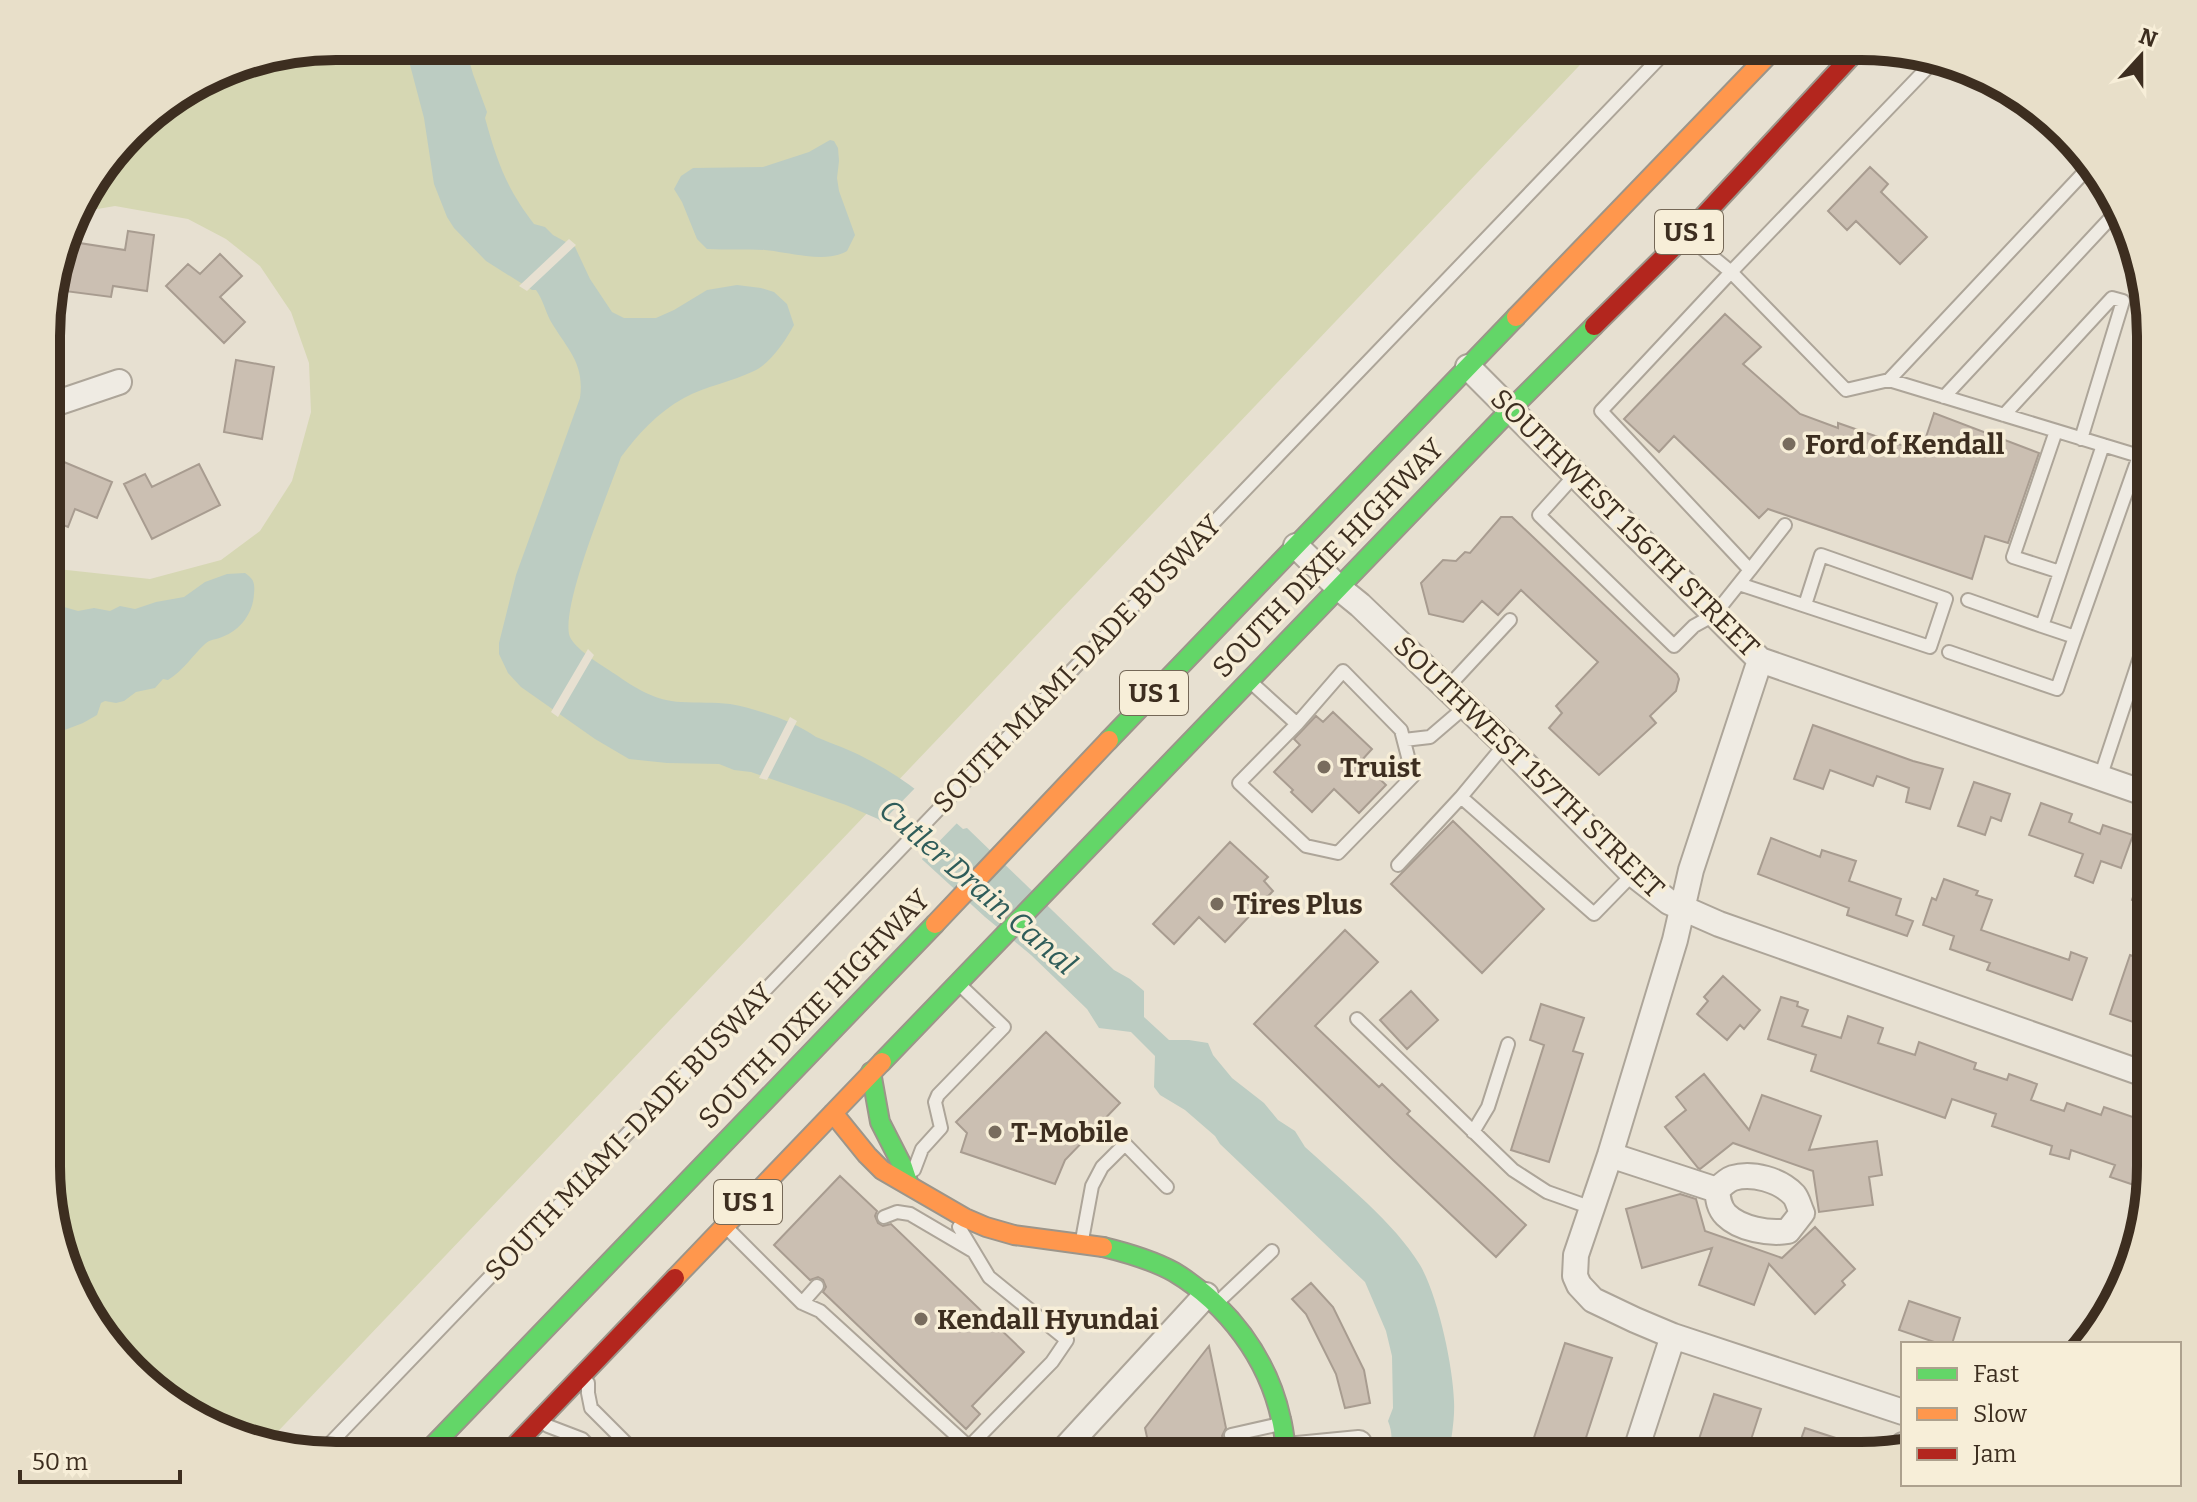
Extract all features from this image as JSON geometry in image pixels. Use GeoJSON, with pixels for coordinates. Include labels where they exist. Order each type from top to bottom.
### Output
{"type":"FeatureCollection","features":[{"type":"Feature","properties":{"kind":"main road","name":"SOUTH DIXIE HIGHWAY"},"geometry":{"type":"LineString","coordinates":[[437,1441],[1763,61]]}},
{"type":"Feature","properties":{"kind":"main road","name":"SOUTH DIXIE HIGHWAY"},"geometry":{"type":"LineString","coordinates":[[519,1441],[1057,878],[1510,410],[1686,235],[1847,61]]}},
{"type":"Feature","properties":{"kind":"main road"},"geometry":{"type":"LineString","coordinates":[[831,1056],[844,1019]]}},
{"type":"Feature","properties":{"kind":"main road"},"geometry":{"type":"LineString","coordinates":[[871,1072],[880,1122],[908,1183]]}},
{"type":"Feature","properties":{"kind":"main road"},"geometry":{"type":"LineString","coordinates":[[827,1092],[833,1113],[881,1169],[951,1210],[1007,1234],[1111,1248],[1145,1259],[1182,1277],[1211,1299],[1254,1348],[1270,1381],[1285,1442]]}},
{"type":"Feature","properties":{"kind":"street","name":"SOUTHWEST 156TH STREET"},"geometry":{"type":"LineString","coordinates":[[1468,367],[1760,660],[2136,790]]}},
{"type":"Feature","properties":{"kind":"street"},"geometry":{"type":"LineString","coordinates":[[60,402],[119,382]]}},
{"type":"Feature","properties":{"kind":"street","name":"SOUTHWEST 157TH STREET"},"geometry":{"type":"LineString","coordinates":[[1296,546],[1505,744],[1633,874],[1669,902],[1719,924],[2136,1071]]}},
{"type":"Feature","properties":{"kind":"street"},"geometry":{"type":"LineString","coordinates":[[1760,660],[1691,870],[1683,910],[1574,1267],[1575,1276],[1593,1300],[1673,1336],[1901,1411]]}},
{"type":"Feature","properties":{"kind":"street"},"geometry":{"type":"LineString","coordinates":[[1610,1155],[1717,1190]]}},
{"type":"Feature","properties":{"kind":"street"},"geometry":{"type":"LineString","coordinates":[[1072,1441],[1211,1299]]}},
{"type":"Feature","properties":{"kind":"street"},"geometry":{"type":"LineString","coordinates":[[1639,1442],[1673,1336]]}},
{"type":"Feature","properties":{"kind":"lane","name":"SOUTH MIAMI-DADE BUSWAY"},"geometry":{"type":"LineString","coordinates":[[332,1441],[1657,61]]}},
{"type":"Feature","properties":{"kind":"lane"},"geometry":{"type":"LineString","coordinates":[[1750,570],[1601,411],[1927,68]]}},
{"type":"Feature","properties":{"kind":"lane"},"geometry":{"type":"LineString","coordinates":[[1889,380],[2083,174]]}},
{"type":"Feature","properties":{"kind":"lane"},"geometry":{"type":"LineString","coordinates":[[1944,397],[2110,219]]}},
{"type":"Feature","properties":{"kind":"lane"},"geometry":{"type":"LineString","coordinates":[[1686,235],[1731,272],[1846,390],[1889,380],[2136,455]]}},
{"type":"Feature","properties":{"kind":"lane"},"geometry":{"type":"LineString","coordinates":[[2004,415],[2112,298],[2123,301],[2081,439]]}},
{"type":"Feature","properties":{"kind":"lane"},"geometry":{"type":"LineString","coordinates":[[2056,431],[2013,557],[2060,572]]}},
{"type":"Feature","properties":{"kind":"lane"},"geometry":{"type":"LineString","coordinates":[[2042,626],[2103,445]]}},
{"type":"Feature","properties":{"kind":"lane"},"geometry":{"type":"LineString","coordinates":[[1949,652],[2057,689],[2136,464]]}},
{"type":"Feature","properties":{"kind":"lane"},"geometry":{"type":"LineString","coordinates":[[1575,475],[1539,515],[1674,646],[1694,626],[1714,615],[1785,525]]}},
{"type":"Feature","properties":{"kind":"lane"},"geometry":{"type":"LineString","coordinates":[[1739,584],[1930,647],[1946,599],[1821,555],[1805,605]]}},
{"type":"Feature","properties":{"kind":"lane"},"geometry":{"type":"LineString","coordinates":[[1968,600],[2075,637]]}},
{"type":"Feature","properties":{"kind":"lane"},"geometry":{"type":"LineString","coordinates":[[1446,689],[1510,620]]}},
{"type":"Feature","properties":{"kind":"lane"},"geometry":{"type":"LineString","coordinates":[[2100,778],[2136,669]]}},
{"type":"Feature","properties":{"kind":"lane"},"geometry":{"type":"LineString","coordinates":[[1343,671],[1401,730],[1413,776],[1338,853],[1306,846],[1239,783],[1297,724],[1343,671]]}},
{"type":"Feature","properties":{"kind":"lane"},"geometry":{"type":"LineString","coordinates":[[1249,680],[1297,724]]}},
{"type":"Feature","properties":{"kind":"lane"},"geometry":{"type":"LineString","coordinates":[[1404,740],[1430,737],[1465,707]]}},
{"type":"Feature","properties":{"kind":"lane"},"geometry":{"type":"LineString","coordinates":[[1398,865],[1505,744]]}},
{"type":"Feature","properties":{"kind":"lane"},"geometry":{"type":"LineString","coordinates":[[1461,797],[1594,914],[1633,874]]}},
{"type":"Feature","properties":{"kind":"lane"},"geometry":{"type":"LineString","coordinates":[[908,1183],[922,1149],[941,1128],[935,1102],[938,1095],[1004,1027],[957,983]]}},
{"type":"Feature","properties":{"kind":"lane"},"geometry":{"type":"LineString","coordinates":[[1357,1019],[1513,1170],[1547,1192],[1592,1208]]}},
{"type":"Feature","properties":{"kind":"lane"},"geometry":{"type":"LineString","coordinates":[[1473,1132],[1488,1107],[1508,1044]]}},
{"type":"Feature","properties":{"kind":"lane"},"geometry":{"type":"LineString","coordinates":[[1081,1243],[1092,1186],[1102,1167],[1125,1144],[1167,1187]]}},
{"type":"Feature","properties":{"kind":"lane"},"geometry":{"type":"LineString","coordinates":[[951,1210],[989,1277],[1067,1340],[1052,1362],[974,1441]]}},
{"type":"Feature","properties":{"kind":"lane"},"geometry":{"type":"LineString","coordinates":[[884,1217],[897,1212],[910,1214],[975,1253]]}},
{"type":"Feature","properties":{"kind":"lane"},"geometry":{"type":"LineString","coordinates":[[725,1226],[802,1303],[820,1311],[955,1441]]}},
{"type":"Feature","properties":{"kind":"lane"},"geometry":{"type":"LineString","coordinates":[[1211,1299],[1272,1251]]}},
{"type":"Feature","properties":{"kind":"lane"},"geometry":{"type":"LineString","coordinates":[[802,1303],[817,1286]]}},
{"type":"Feature","properties":{"kind":"lane"},"geometry":{"type":"LineString","coordinates":[[589,1369],[591,1408],[624,1441]]}},
{"type":"Feature","properties":{"kind":"lane"},"geometry":{"type":"LineString","coordinates":[[537,1423],[584,1441]]}},
{"type":"Feature","properties":{"kind":"lane"},"geometry":{"type":"LineString","coordinates":[[1231,1435],[1283,1424]]}},
{"type":"Feature","properties":{"kind":"green space"},"geometry":{"type":"Polygon","coordinates":[[[318,61],[1584,61],[275,1435],[231,1421],[198,1405],[168,1385],[129,1348],[97,1304],[81,1271],[65,1220],[61,1184],[60,569],[150,579],[221,560],[260,531],[292,481],[311,412],[309,363],[291,312],[260,266],[226,239],[188,219],[115,206],[91,210],[129,154],[154,129],[183,107],[214,89],[248,75],[282,65],[318,61]]]}},
{"type":"Feature","properties":{"kind":"water","name":"Cutler Drain Canal"},"geometry":{"type":"Polygon","coordinates":[[[409,61],[469,61],[487,112],[485,118],[494,148],[509,186],[534,224],[545,227],[575,247],[590,279],[612,312],[624,318],[656,318],[707,290],[737,285],[774,292],[787,304],[794,325],[777,351],[760,368],[674,404],[649,424],[621,457],[579,573],[569,618],[571,639],[596,662],[646,693],[672,701],[730,704],[763,712],[855,753],[893,774],[963,829],[967,828],[1114,970],[1144,991],[1144,1017],[1169,1040],[1208,1043],[1213,1055],[1232,1078],[1264,1103],[1278,1120],[1295,1131],[1305,1147],[1396,1233],[1420,1265],[1438,1312],[1451,1369],[1454,1408],[1451,1442],[1391,1442],[1388,1421],[1393,1408],[1392,1356],[1386,1331],[1365,1282],[1215,1136],[1185,1110],[1160,1095],[1154,1087],[1155,1056],[1131,1032],[1099,1028],[1087,1009],[1031,955],[878,819],[751,772],[719,764],[629,759],[521,687],[508,673],[499,654],[499,643],[516,575],[580,398],[580,375],[573,356],[550,320],[536,290],[486,261],[447,217],[434,184],[424,118],[409,61]]]}},
{"type":"Feature","properties":{"kind":"water"},"geometry":{"type":"Polygon","coordinates":[[[830,140],[838,148],[839,191],[855,235],[847,251],[818,257],[765,250],[707,249],[697,239],[674,189],[681,176],[693,168],[763,167],[809,152],[830,140]]]}},
{"type":"Feature","properties":{"kind":"water"},"geometry":{"type":"Polygon","coordinates":[[[245,573],[253,582],[251,608],[240,625],[229,634],[207,642],[178,672],[168,680],[163,679],[155,688],[136,692],[124,701],[105,701],[101,703],[97,715],[60,734],[60,600],[64,607],[78,611],[94,608],[110,611],[120,606],[135,609],[184,597],[205,582],[227,574],[245,573]]]}},
{"type":"Feature","properties":{"kind":"pier"},"geometry":{"type":"Polygon","coordinates":[[[569,239],[576,245],[527,291],[519,286],[569,239]]]}},
{"type":"Feature","properties":{"kind":"pier"},"geometry":{"type":"Polygon","coordinates":[[[588,649],[594,655],[558,717],[551,712],[588,649]]]}},
{"type":"Feature","properties":{"kind":"pier"},"geometry":{"type":"Polygon","coordinates":[[[790,717],[797,721],[767,780],[759,778],[790,717]]]}},
{"type":"Feature","properties":{"kind":"pier"},"geometry":{"type":"Polygon","coordinates":[[[917,786],[959,821],[919,862],[879,825],[917,786]]]}},
{"type":"Feature","properties":{"kind":"building"},"geometry":{"type":"Polygon","coordinates":[[[1870,167],[1888,184],[1881,192],[1927,237],[1900,264],[1856,221],[1847,230],[1828,211],[1870,167]]]}},
{"type":"Feature","properties":{"kind":"building"},"geometry":{"type":"Polygon","coordinates":[[[128,231],[154,235],[147,291],[113,286],[111,297],[64,291],[77,243],[125,250],[128,231]]]}},
{"type":"Feature","properties":{"kind":"building"},"geometry":{"type":"Polygon","coordinates":[[[220,254],[242,276],[220,297],[245,322],[224,343],[166,286],[188,264],[200,274],[220,254]]]}},
{"type":"Feature","properties":{"kind":"building","name":"Ford of Kendall"},"geometry":{"type":"Polygon","coordinates":[[[1725,314],[1761,347],[1743,364],[1800,414],[1838,428],[1838,423],[1921,452],[1934,413],[2039,453],[2008,543],[1985,536],[1972,579],[1768,509],[1759,518],[1674,436],[1659,452],[1624,419],[1725,314]]]}},
{"type":"Feature","properties":{"kind":"building"},"geometry":{"type":"Polygon","coordinates":[[[236,360],[274,367],[262,439],[224,432],[236,360]]]}},
{"type":"Feature","properties":{"kind":"building"},"geometry":{"type":"Polygon","coordinates":[[[60,460],[112,482],[97,518],[75,509],[68,527],[60,524],[60,460]]]}},
{"type":"Feature","properties":{"kind":"building"},"geometry":{"type":"Polygon","coordinates":[[[199,464],[220,505],[152,539],[124,484],[145,474],[152,487],[199,464]]]}},
{"type":"Feature","properties":{"kind":"building"},"geometry":{"type":"Polygon","coordinates":[[[1501,517],[1512,517],[1679,679],[1676,691],[1650,716],[1656,723],[1599,775],[1549,728],[1562,713],[1556,706],[1598,662],[1521,590],[1498,615],[1482,601],[1463,622],[1429,614],[1421,583],[1443,560],[1456,561],[1465,552],[1470,553],[1501,517]]]}},
{"type":"Feature","properties":{"kind":"building","name":"Truist"},"geometry":{"type":"Polygon","coordinates":[[[1333,712],[1372,749],[1361,761],[1386,785],[1359,813],[1334,789],[1312,812],[1274,772],[1300,745],[1294,739],[1316,716],[1323,722],[1333,712]]]}},
{"type":"Feature","properties":{"kind":"building"},"geometry":{"type":"Polygon","coordinates":[[[1813,725],[1943,769],[1930,809],[1906,802],[1909,788],[1877,776],[1873,786],[1830,770],[1823,789],[1794,779],[1813,725]]]}},
{"type":"Feature","properties":{"kind":"building"},"geometry":{"type":"Polygon","coordinates":[[[1974,782],[2010,794],[2001,821],[1991,817],[1985,835],[1958,826],[1974,782]]]}},
{"type":"Feature","properties":{"kind":"building"},"geometry":{"type":"Polygon","coordinates":[[[2041,803],[2072,814],[2069,822],[2100,834],[2103,825],[2133,835],[2121,868],[2101,861],[2093,883],[2075,876],[2083,854],[2029,835],[2041,803]]]}},
{"type":"Feature","properties":{"kind":"building"},"geometry":{"type":"Polygon","coordinates":[[[1453,821],[1544,909],[1482,973],[1391,884],[1453,821]]]}},
{"type":"Feature","properties":{"kind":"building"},"geometry":{"type":"Polygon","coordinates":[[[1771,838],[1820,857],[1822,850],[1856,861],[1849,881],[1901,899],[1896,915],[1913,921],[1907,936],[1847,915],[1849,908],[1758,874],[1771,838]]]}},
{"type":"Feature","properties":{"kind":"building","name":"Tires Plus"},"geometry":{"type":"Polygon","coordinates":[[[1230,842],[1268,877],[1264,881],[1273,891],[1225,942],[1199,917],[1174,944],[1153,924],[1230,842]]]}},
{"type":"Feature","properties":{"kind":"building"},"geometry":{"type":"Polygon","coordinates":[[[1944,879],[1978,891],[1976,895],[1992,900],[1981,930],[2069,960],[2071,952],[2087,958],[2072,1000],[1987,970],[1990,963],[1950,949],[1954,936],[1923,925],[1932,898],[1936,900],[1944,879]]]}},
{"type":"Feature","properties":{"kind":"building"},"geometry":{"type":"Polygon","coordinates":[[[1345,930],[1378,962],[1315,1026],[1379,1087],[1382,1084],[1410,1111],[1407,1114],[1526,1225],[1496,1257],[1254,1024],[1345,930]]]}},
{"type":"Feature","properties":{"kind":"building"},"geometry":{"type":"Polygon","coordinates":[[[2130,955],[2136,957],[2136,1023],[2110,1014],[2130,955]]]}},
{"type":"Feature","properties":{"kind":"building"},"geometry":{"type":"Polygon","coordinates":[[[1723,976],[1760,1010],[1744,1029],[1740,1025],[1727,1040],[1697,1014],[1708,1001],[1704,997],[1723,976]]]}},
{"type":"Feature","properties":{"kind":"building"},"geometry":{"type":"Polygon","coordinates":[[[1411,991],[1438,1020],[1407,1049],[1380,1020],[1411,991]]]}},
{"type":"Feature","properties":{"kind":"building"},"geometry":{"type":"Polygon","coordinates":[[[1781,997],[1798,1002],[1797,1006],[1808,1010],[1802,1026],[1841,1038],[1848,1016],[1883,1028],[1878,1043],[1915,1055],[1919,1042],[1976,1063],[1974,1069],[2007,1080],[2009,1074],[2037,1084],[2031,1100],[2064,1111],[2067,1103],[2101,1115],[2104,1107],[2136,1118],[2136,1186],[2110,1177],[2115,1165],[2071,1150],[2069,1159],[2050,1154],[2052,1146],[1992,1126],[1996,1114],[1952,1099],[1945,1118],[1811,1071],[1816,1055],[1768,1039],[1781,997]]]}},
{"type":"Feature","properties":{"kind":"building"},"geometry":{"type":"Polygon","coordinates":[[[1541,1004],[1584,1018],[1573,1051],[1583,1054],[1549,1162],[1511,1150],[1544,1045],[1530,1040],[1541,1004]]]}},
{"type":"Feature","properties":{"kind":"building"},"geometry":{"type":"Polygon","coordinates":[[[1046,1032],[1120,1103],[1065,1160],[1055,1184],[961,1152],[967,1133],[956,1122],[1046,1032]]]}},
{"type":"Feature","properties":{"kind":"building"},"geometry":{"type":"Polygon","coordinates":[[[1704,1074],[1749,1130],[1762,1095],[1821,1116],[1809,1150],[1877,1141],[1882,1175],[1869,1177],[1873,1205],[1819,1212],[1813,1171],[1733,1143],[1698,1168],[1665,1127],[1686,1110],[1676,1097],[1704,1074]]]}},
{"type":"Feature","properties":{"kind":"building","name":"Kendall Hyundai"},"geometry":{"type":"Polygon","coordinates":[[[840,1176],[877,1211],[875,1216],[878,1223],[883,1226],[891,1224],[1024,1352],[972,1406],[980,1414],[966,1429],[823,1292],[826,1287],[823,1280],[818,1277],[810,1280],[774,1245],[840,1176]]]}},
{"type":"Feature","properties":{"kind":"building"},"geometry":{"type":"Polygon","coordinates":[[[1680,1194],[1696,1199],[1705,1231],[1782,1258],[1815,1227],[1855,1269],[1842,1281],[1845,1285],[1815,1314],[1769,1264],[1754,1305],[1699,1285],[1712,1248],[1642,1268],[1626,1209],[1680,1194]]]}},
{"type":"Feature","properties":{"kind":"building"},"geometry":{"type":"Polygon","coordinates":[[[1311,1283],[1333,1307],[1364,1370],[1370,1403],[1345,1408],[1336,1374],[1306,1314],[1292,1299],[1311,1283]]]}},
{"type":"Feature","properties":{"kind":"building"},"geometry":{"type":"Polygon","coordinates":[[[1909,1301],[1960,1318],[1953,1342],[1934,1342],[1899,1330],[1909,1301]]]}},
{"type":"Feature","properties":{"kind":"building"},"geometry":{"type":"Polygon","coordinates":[[[1565,1343],[1612,1358],[1585,1442],[1533,1442],[1565,1343]]]}},
{"type":"Feature","properties":{"kind":"building"},"geometry":{"type":"Polygon","coordinates":[[[1209,1346],[1226,1428],[1222,1436],[1225,1442],[1148,1442],[1145,1428],[1209,1346]]]}},
{"type":"Feature","properties":{"kind":"building"},"geometry":{"type":"Polygon","coordinates":[[[1714,1394],[1761,1409],[1750,1442],[1708,1442],[1699,1439],[1714,1394]]]}},
{"type":"Feature","properties":{"kind":"building"},"geometry":{"type":"Polygon","coordinates":[[[1805,1428],[1848,1442],[1800,1442],[1805,1428]]]}},
{"type":"Feature","properties":{"kind":"traffic: fast"},"geometry":{"type":"LineString","coordinates":[[1109,740],[1516,317]]}},
{"type":"Feature","properties":{"kind":"traffic: fast"},"geometry":{"type":"LineString","coordinates":[[882,1062],[1594,326]]}},
{"type":"Feature","properties":{"kind":"traffic: fast"},"geometry":{"type":"LineString","coordinates":[[437,1441],[935,924]]}},
{"type":"Feature","properties":{"kind":"traffic: fast"},"geometry":{"type":"LineString","coordinates":[[871,1072],[880,1122],[908,1182]]}},
{"type":"Feature","properties":{"kind":"traffic: fast"},"geometry":{"type":"LineString","coordinates":[[1103,1247],[1140,1257],[1174,1272],[1228,1316],[1266,1375],[1275,1396],[1285,1442]]}},
{"type":"Feature","properties":{"kind":"traffic: slow"},"geometry":{"type":"LineString","coordinates":[[1516,317],[1763,61]]}},
{"type":"Feature","properties":{"kind":"traffic: slow"},"geometry":{"type":"LineString","coordinates":[[935,924],[1109,740]]}},
{"type":"Feature","properties":{"kind":"traffic: slow"},"geometry":{"type":"LineString","coordinates":[[675,1278],[882,1062]]}},
{"type":"Feature","properties":{"kind":"traffic: slow"},"geometry":{"type":"LineString","coordinates":[[833,1113],[882,1170],[965,1218],[1014,1235],[1103,1247]]}},
{"type":"Feature","properties":{"kind":"traffic: jam"},"geometry":{"type":"LineString","coordinates":[[1594,326],[1686,235],[1847,61]]}},
{"type":"Feature","properties":{"kind":"traffic: jam"},"geometry":{"type":"LineString","coordinates":[[519,1441],[675,1278]]}},
{"type":"Feature","properties":{"kind":"place","name":"Ford of Kendall"},"geometry":{"type":"Point","coordinates":[1789,444]}},
{"type":"Feature","properties":{"kind":"place","name":"Truist"},"geometry":{"type":"Point","coordinates":[1324,767]}},
{"type":"Feature","properties":{"kind":"place","name":"Tires Plus"},"geometry":{"type":"Point","coordinates":[1217,904]}},
{"type":"Feature","properties":{"kind":"place","name":"T-Mobile"},"geometry":{"type":"Point","coordinates":[995,1132]}},
{"type":"Feature","properties":{"kind":"place","name":"Kendall Hyundai"},"geometry":{"type":"Point","coordinates":[921,1319]}}]}
